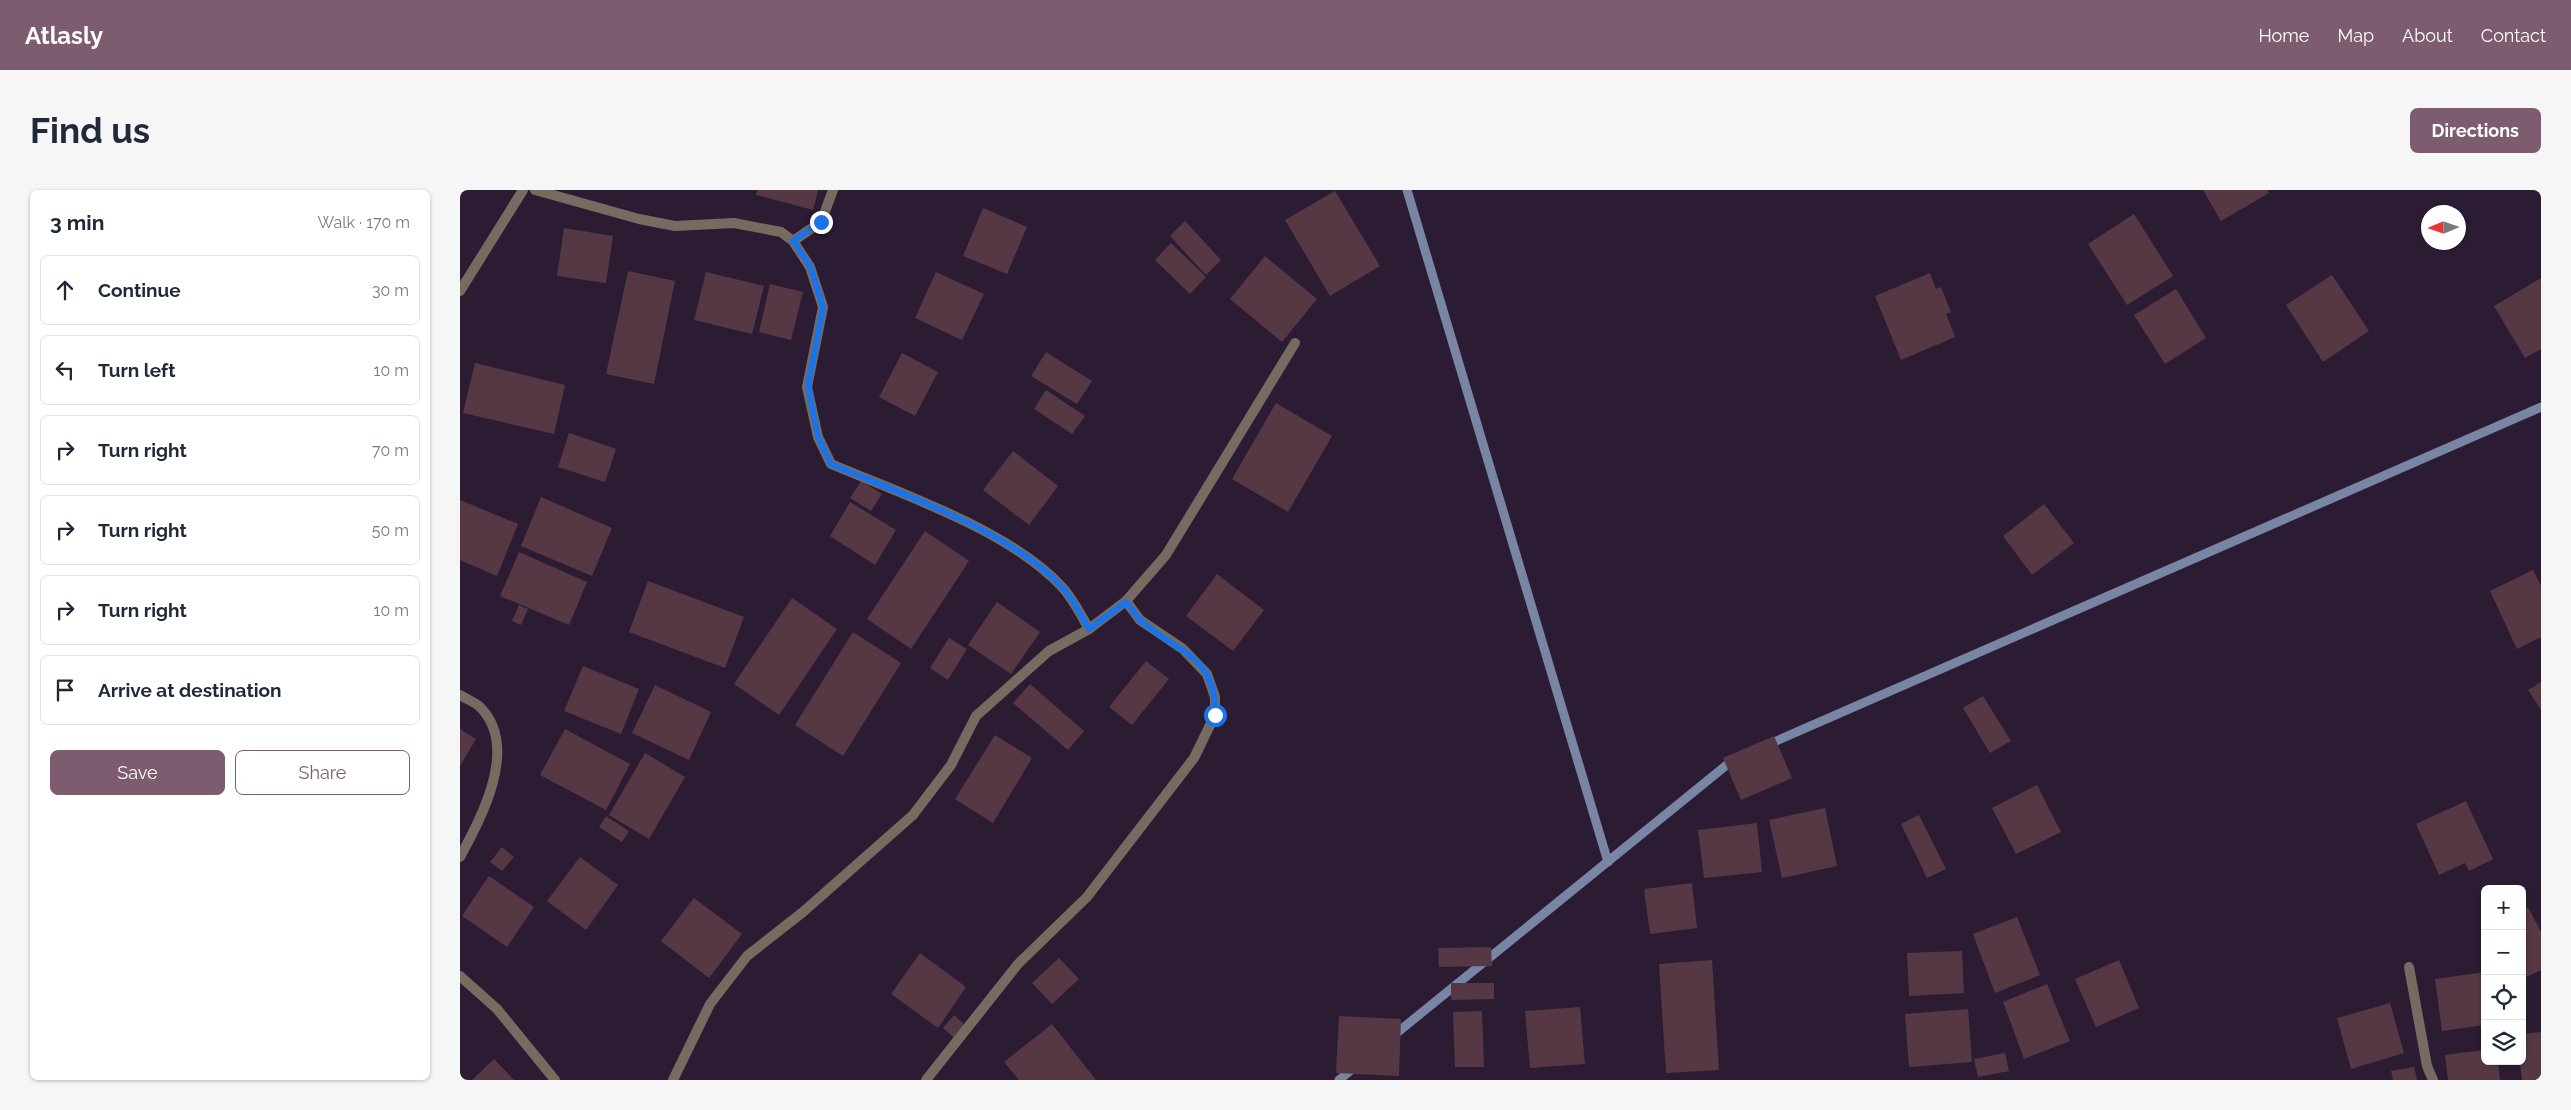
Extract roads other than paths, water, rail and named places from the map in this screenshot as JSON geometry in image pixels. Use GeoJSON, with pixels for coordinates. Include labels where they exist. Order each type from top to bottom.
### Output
{"type":"FeatureCollection","features":[{"type":"Feature","properties":{"kind":"street"},"geometry":{"type":"LineString","coordinates":[[460,291],[523,190]]}},
{"type":"Feature","properties":{"kind":"street"},"geometry":{"type":"LineString","coordinates":[[535,190],[638,219],[675,226],[734,223],[781,232],[793,241],[810,266],[823,307],[808,386],[818,437],[831,464],[954,516],[1030,557],[1063,588],[1089,629]]}},
{"type":"Feature","properties":{"kind":"street"},"geometry":{"type":"LineString","coordinates":[[793,241],[821,222],[833,190]]}},
{"type":"Feature","properties":{"kind":"street"},"geometry":{"type":"LineString","coordinates":[[673,1080],[710,1004],[747,956],[803,912],[913,815],[951,765],[976,716],[981,711],[1049,651],[1089,629],[1126,602],[1166,555],[1295,344]]}},
{"type":"Feature","properties":{"kind":"street"},"geometry":{"type":"LineString","coordinates":[[926,1080],[1018,964],[1087,897],[1194,758],[1215,715],[1216,697],[1207,674],[1183,648],[1140,620],[1126,602]]}},
{"type":"Feature","properties":{"kind":"street"},"geometry":{"type":"LineString","coordinates":[[460,695],[480,707],[495,731],[496,772],[485,811],[460,857]]}},
{"type":"Feature","properties":{"kind":"street"},"geometry":{"type":"LineString","coordinates":[[2409,966],[2428,1066],[2433,1080]]}},
{"type":"Feature","properties":{"kind":"street"},"geometry":{"type":"LineString","coordinates":[[460,976],[498,1009],[555,1080]]}},
{"type":"Feature","properties":{"kind":"waterway"},"geometry":{"type":"LineString","coordinates":[[1407,190],[1608,862]]}},
{"type":"Feature","properties":{"kind":"waterway"},"geometry":{"type":"LineString","coordinates":[[1767,745],[2541,407]]}},
{"type":"Feature","properties":{"kind":"waterway"},"geometry":{"type":"LineString","coordinates":[[1393,1036],[1734,759]]}},
{"type":"Feature","properties":{"kind":"waterway"},"geometry":{"type":"LineString","coordinates":[[1339,1080],[1356,1066]]}}]}
